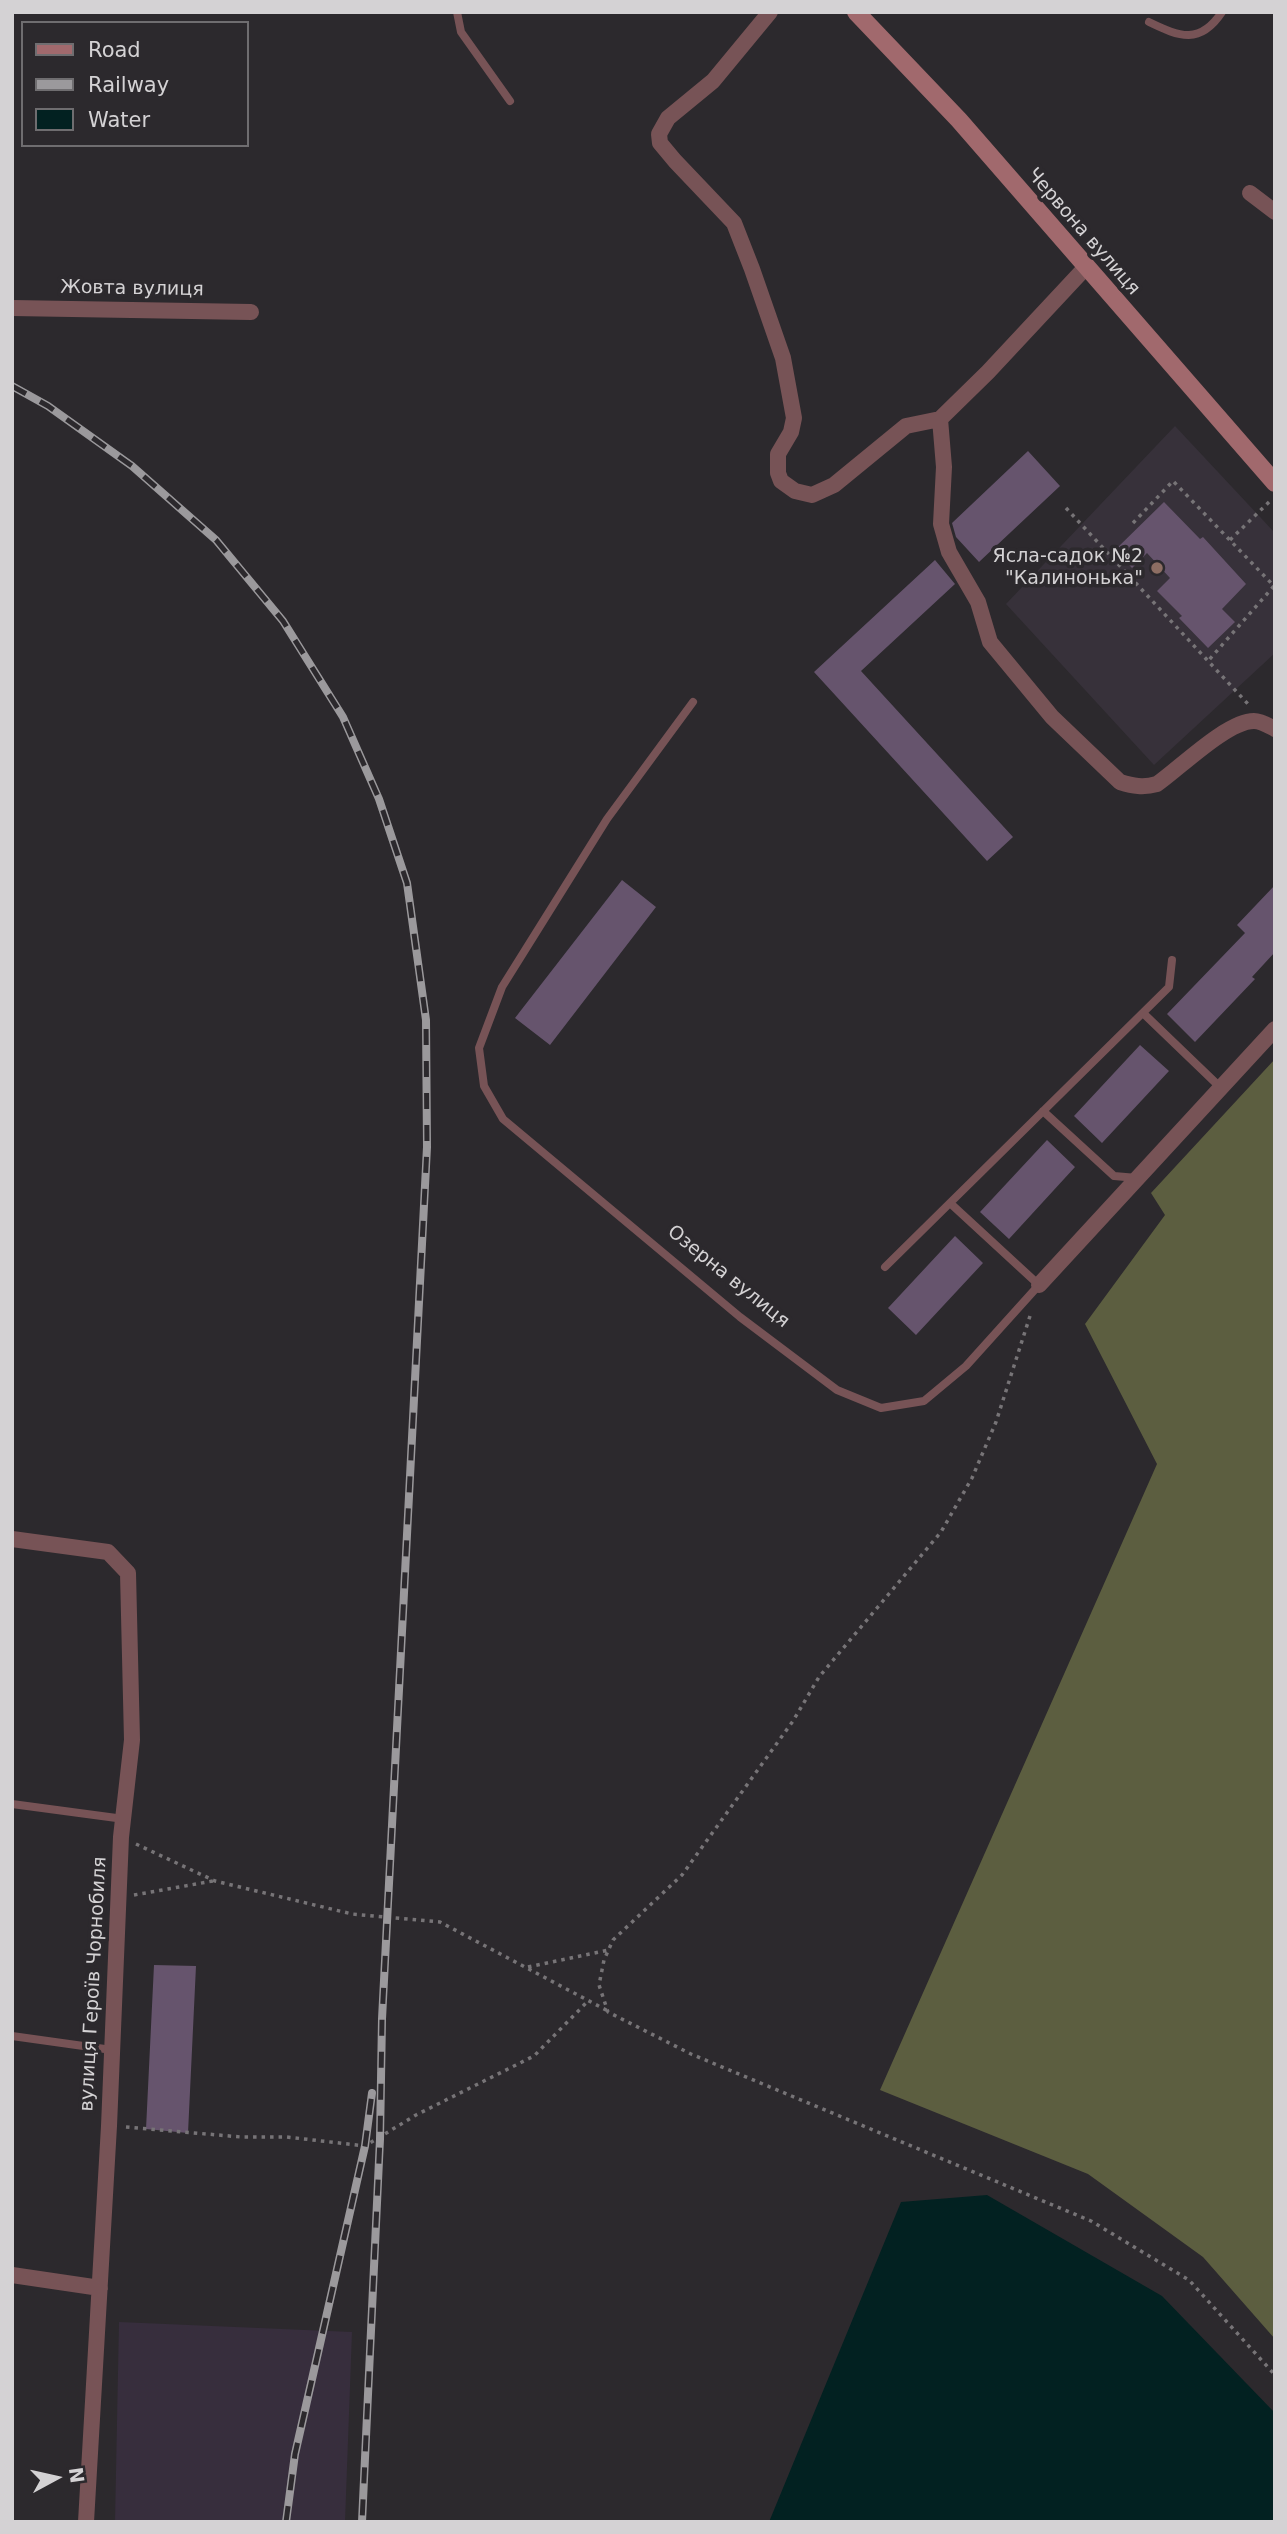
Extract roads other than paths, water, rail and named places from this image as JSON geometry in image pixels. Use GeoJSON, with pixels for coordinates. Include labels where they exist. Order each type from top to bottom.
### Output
{"type":"FeatureCollection","features":[{"type":"Feature","properties":{"kind":"main road","name":"Червона вулиця"},"geometry":{"type":"LineString","coordinates":[[856,12],[959,120],[1086,267],[1272,492]]}},
{"type":"Feature","properties":{"kind":"street"},"geometry":{"type":"LineString","coordinates":[[770,12],[713,81],[668,118],[659,134],[660,143],[675,161],[734,223],[761,295],[783,358],[794,418],[778,454],[781,481],[795,491],[812,495],[834,485],[906,426],[940,419],[1086,267]]}},
{"type":"Feature","properties":{"kind":"street"},"geometry":{"type":"LineString","coordinates":[[1250,193],[1275,212]]}},
{"type":"Feature","properties":{"kind":"street","name":"Жовта вулиця"},"geometry":{"type":"LineString","coordinates":[[12,309],[251,312]]}},
{"type":"Feature","properties":{"kind":"street"},"geometry":{"type":"LineString","coordinates":[[940,419],[944,467],[941,524],[949,552],[978,602],[990,642],[1052,717],[1120,782],[1135,787],[1157,784],[1220,735],[1255,721],[1272,727]]}},
{"type":"Feature","properties":{"kind":"street","name":"Озерна вулиця"},"geometry":{"type":"LineString","coordinates":[[1040,1285],[1275,1029]]}},
{"type":"Feature","properties":{"kind":"street","name":"вулиця Героїв Чорнобиля"},"geometry":{"type":"LineString","coordinates":[[12,1539],[108,1552],[128,1573],[132,1740],[121,1837],[109,2126],[86,2522]]}},
{"type":"Feature","properties":{"kind":"street"},"geometry":{"type":"LineString","coordinates":[[12,2275],[100,2288]]}},
{"type":"Feature","properties":{"kind":"lane"},"geometry":{"type":"LineString","coordinates":[[457,12],[461,32],[510,101]]}},
{"type":"Feature","properties":{"kind":"lane"},"geometry":{"type":"LineString","coordinates":[[1149,22],[1176,35],[1196,35],[1209,28],[1222,12]]}},
{"type":"Feature","properties":{"kind":"lane","name":"Озерна вулиця"},"geometry":{"type":"LineString","coordinates":[[693,702],[607,819],[502,987],[479,1048],[484,1086],[495,1108],[503,1119],[740,1317],[836,1390],[881,1408],[923,1401],[966,1366],[1040,1285]]}},
{"type":"Feature","properties":{"kind":"lane"},"geometry":{"type":"LineString","coordinates":[[885,1266],[1169,987],[1172,960]]}},
{"type":"Feature","properties":{"kind":"lane"},"geometry":{"type":"LineString","coordinates":[[1143,1013],[1221,1088]]}},
{"type":"Feature","properties":{"kind":"lane"},"geometry":{"type":"LineString","coordinates":[[1043,1111],[1114,1176],[1138,1178]]}},
{"type":"Feature","properties":{"kind":"lane"},"geometry":{"type":"LineString","coordinates":[[950,1203],[1040,1285]]}},
{"type":"Feature","properties":{"kind":"lane"},"geometry":{"type":"LineString","coordinates":[[12,1804],[124,1819]]}},
{"type":"Feature","properties":{"kind":"lane"},"geometry":{"type":"LineString","coordinates":[[12,2036],[112,2050]]}},
{"type":"Feature","properties":{"kind":"water"},"geometry":{"type":"Polygon","coordinates":[[[987,2195],[1162,2296],[1275,2413],[1275,2522],[769,2522],[901,2202],[987,2195]]]}},
{"type":"Feature","properties":{"kind":"railway"},"geometry":{"type":"LineString","coordinates":[[12,386],[48,406],[132,466],[216,540],[283,621],[343,717],[379,799],[407,883],[426,1020],[427,1147],[382,2019],[380,2139],[362,2522]]}},
{"type":"Feature","properties":{"kind":"railway"},"geometry":{"type":"LineString","coordinates":[[286,2522],[295,2454],[365,2146],[372,2093]]}},
{"type":"Feature","properties":{"kind":"place","name":"Ясла-садок №2 \"Калинонька\""},"geometry":{"type":"Point","coordinates":[1157,568]}}]}
